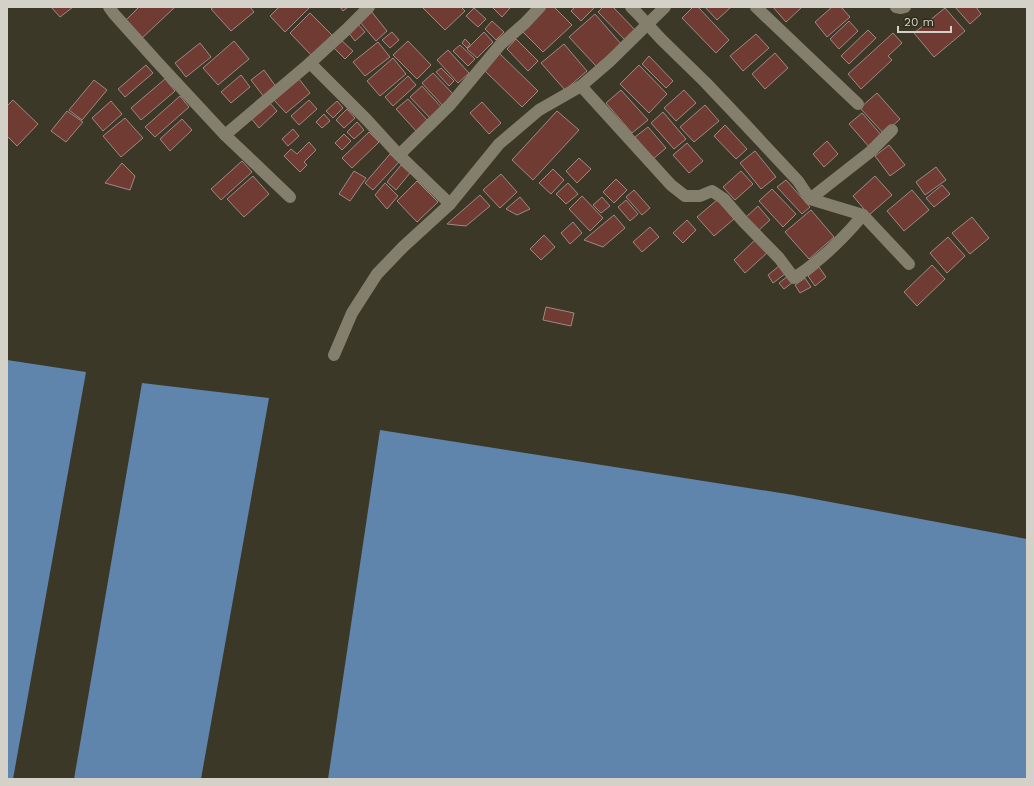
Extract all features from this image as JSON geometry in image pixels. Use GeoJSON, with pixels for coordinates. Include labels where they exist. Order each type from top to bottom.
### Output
{"type":"FeatureCollection","features":[{"type":"Feature","properties":{"kind":"street"},"geometry":{"type":"LineString","coordinates":[[110,7],[114,14],[225,135],[290,197]]}},
{"type":"Feature","properties":{"kind":"street"},"geometry":{"type":"LineString","coordinates":[[225,135],[310,63],[369,7]]}},
{"type":"Feature","properties":{"kind":"street"},"geometry":{"type":"LineString","coordinates":[[399,154],[450,105],[500,45],[525,23],[540,7]]}},
{"type":"Feature","properties":{"kind":"street"},"geometry":{"type":"LineString","coordinates":[[631,7],[798,181],[810,199],[863,216],[909,264]]}},
{"type":"Feature","properties":{"kind":"street"},"geometry":{"type":"LineString","coordinates":[[334,355],[352,313],[377,274],[403,247],[450,204],[499,144],[539,110],[581,86],[609,62],[665,7]]}},
{"type":"Feature","properties":{"kind":"street"},"geometry":{"type":"LineString","coordinates":[[756,7],[858,104]]}},
{"type":"Feature","properties":{"kind":"street"},"geometry":{"type":"LineString","coordinates":[[896,7],[905,7]]}},
{"type":"Feature","properties":{"kind":"street"},"geometry":{"type":"LineString","coordinates":[[310,63],[450,204]]}},
{"type":"Feature","properties":{"kind":"street"},"geometry":{"type":"LineString","coordinates":[[581,86],[671,185],[685,196],[700,196],[712,191],[724,198],[743,221],[779,258],[794,278],[832,249],[863,216]]}},
{"type":"Feature","properties":{"kind":"street"},"geometry":{"type":"LineString","coordinates":[[810,199],[870,152],[892,130]]}},
{"type":"Feature","properties":{"kind":"water"},"geometry":{"type":"Polygon","coordinates":[[[7,360],[86,372],[13,779],[7,779],[7,360]]]}},
{"type":"Feature","properties":{"kind":"water"},"geometry":{"type":"Polygon","coordinates":[[[142,383],[269,398],[201,779],[74,779],[142,383]]]}},
{"type":"Feature","properties":{"kind":"water"},"geometry":{"type":"Polygon","coordinates":[[[380,430],[793,495],[1027,539],[1027,779],[328,779],[380,430]]]}},
{"type":"Feature","properties":{"kind":"building"},"geometry":{"type":"Polygon","coordinates":[[[51,7],[73,7],[60,17],[51,7]]]}},
{"type":"Feature","properties":{"kind":"building"},"geometry":{"type":"Polygon","coordinates":[[[139,7],[175,7],[141,39],[125,21],[139,7]]]}},
{"type":"Feature","properties":{"kind":"building"},"geometry":{"type":"Polygon","coordinates":[[[214,7],[250,7],[254,12],[231,31],[211,9],[214,7]]]}},
{"type":"Feature","properties":{"kind":"building"},"geometry":{"type":"Polygon","coordinates":[[[279,7],[310,7],[285,32],[270,16],[279,7]]]}},
{"type":"Feature","properties":{"kind":"building"},"geometry":{"type":"Polygon","coordinates":[[[340,7],[348,7],[343,11],[340,7]]]}},
{"type":"Feature","properties":{"kind":"building"},"geometry":{"type":"Polygon","coordinates":[[[422,7],[461,7],[465,11],[445,30],[422,7]]]}},
{"type":"Feature","properties":{"kind":"building"},"geometry":{"type":"Polygon","coordinates":[[[492,7],[508,7],[510,8],[502,17],[492,7]]]}},
{"type":"Feature","properties":{"kind":"building"},"geometry":{"type":"Polygon","coordinates":[[[547,7],[554,7],[572,25],[543,52],[522,31],[547,7]]]}},
{"type":"Feature","properties":{"kind":"building"},"geometry":{"type":"Polygon","coordinates":[[[575,7],[595,7],[581,21],[571,11],[575,7]]]}},
{"type":"Feature","properties":{"kind":"building"},"geometry":{"type":"Polygon","coordinates":[[[603,7],[613,7],[636,31],[626,41],[598,12],[603,7]]]}},
{"type":"Feature","properties":{"kind":"building"},"geometry":{"type":"Polygon","coordinates":[[[693,7],[698,7],[729,40],[716,53],[682,18],[693,7]]]}},
{"type":"Feature","properties":{"kind":"building"},"geometry":{"type":"Polygon","coordinates":[[[705,7],[731,7],[717,20],[705,7]]]}},
{"type":"Feature","properties":{"kind":"building"},"geometry":{"type":"Polygon","coordinates":[[[773,7],[802,7],[786,22],[773,7]]]}},
{"type":"Feature","properties":{"kind":"building"},"geometry":{"type":"Polygon","coordinates":[[[832,7],[841,7],[850,17],[827,37],[815,22],[832,7]]]}},
{"type":"Feature","properties":{"kind":"building"},"geometry":{"type":"Polygon","coordinates":[[[955,7],[976,7],[981,14],[970,24],[955,7]]]}},
{"type":"Feature","properties":{"kind":"building"},"geometry":{"type":"Polygon","coordinates":[[[474,8],[486,19],[478,27],[466,16],[474,8]]]}},
{"type":"Feature","properties":{"kind":"building"},"geometry":{"type":"Polygon","coordinates":[[[945,8],[965,31],[934,57],[914,33],[945,8]]]}},
{"type":"Feature","properties":{"kind":"building"},"geometry":{"type":"Polygon","coordinates":[[[371,11],[387,31],[376,41],[359,21],[371,11]]]}},
{"type":"Feature","properties":{"kind":"building"},"geometry":{"type":"Polygon","coordinates":[[[310,13],[332,35],[312,56],[290,33],[310,13]]]}},
{"type":"Feature","properties":{"kind":"building"},"geometry":{"type":"Polygon","coordinates":[[[595,14],[621,44],[596,66],[569,37],[595,14]]]}},
{"type":"Feature","properties":{"kind":"building"},"geometry":{"type":"Polygon","coordinates":[[[492,21],[504,32],[496,40],[485,29],[492,21]]]}},
{"type":"Feature","properties":{"kind":"building"},"geometry":{"type":"Polygon","coordinates":[[[849,21],[858,31],[839,49],[830,39],[849,21]]]}},
{"type":"Feature","properties":{"kind":"building"},"geometry":{"type":"Polygon","coordinates":[[[357,23],[365,32],[355,41],[348,32],[357,23]]]}},
{"type":"Feature","properties":{"kind":"building"},"geometry":{"type":"Polygon","coordinates":[[[868,30],[876,38],[849,64],[841,56],[868,30]]]}},
{"type":"Feature","properties":{"kind":"building"},"geometry":{"type":"Polygon","coordinates":[[[392,32],[399,40],[390,48],[382,40],[392,32]]]}},
{"type":"Feature","properties":{"kind":"building"},"geometry":{"type":"Polygon","coordinates":[[[484,32],[493,42],[477,58],[467,49],[484,32]]]}},
{"type":"Feature","properties":{"kind":"building"},"geometry":{"type":"Polygon","coordinates":[[[893,33],[902,43],[888,56],[892,60],[861,89],[848,74],[893,33]]]}},
{"type":"Feature","properties":{"kind":"building"},"geometry":{"type":"Polygon","coordinates":[[[756,34],[769,48],[743,71],[730,56],[756,34]]]}},
{"type":"Feature","properties":{"kind":"building"},"geometry":{"type":"Polygon","coordinates":[[[465,39],[470,44],[467,48],[462,43],[465,39]]]}},
{"type":"Feature","properties":{"kind":"building"},"geometry":{"type":"Polygon","coordinates":[[[516,39],[538,61],[528,71],[507,49],[516,39]]]}},
{"type":"Feature","properties":{"kind":"building"},"geometry":{"type":"Polygon","coordinates":[[[341,40],[353,51],[345,59],[333,47],[341,40]]]}},
{"type":"Feature","properties":{"kind":"building"},"geometry":{"type":"Polygon","coordinates":[[[234,41],[249,59],[218,85],[203,68],[234,41]]]}},
{"type":"Feature","properties":{"kind":"building"},"geometry":{"type":"Polygon","coordinates":[[[408,41],[431,65],[417,79],[393,55],[408,41]]]}},
{"type":"Feature","properties":{"kind":"building"},"geometry":{"type":"Polygon","coordinates":[[[378,42],[390,57],[365,76],[353,62],[378,42]]]}},
{"type":"Feature","properties":{"kind":"building"},"geometry":{"type":"Polygon","coordinates":[[[200,43],[211,57],[186,77],[175,63],[200,43]]]}},
{"type":"Feature","properties":{"kind":"building"},"geometry":{"type":"Polygon","coordinates":[[[564,44],[587,71],[565,90],[541,63],[564,44]]]}},
{"type":"Feature","properties":{"kind":"building"},"geometry":{"type":"Polygon","coordinates":[[[460,45],[475,59],[468,66],[453,51],[460,45]]]}},
{"type":"Feature","properties":{"kind":"building"},"geometry":{"type":"Polygon","coordinates":[[[448,50],[469,73],[458,83],[437,60],[448,50]]]}},
{"type":"Feature","properties":{"kind":"building"},"geometry":{"type":"Polygon","coordinates":[[[499,53],[538,91],[522,107],[483,69],[499,53]]]}},
{"type":"Feature","properties":{"kind":"building"},"geometry":{"type":"Polygon","coordinates":[[[775,53],[788,68],[765,89],[752,74],[775,53]]]}},
{"type":"Feature","properties":{"kind":"building"},"geometry":{"type":"Polygon","coordinates":[[[649,56],[673,81],[666,88],[642,64],[649,56]]]}},
{"type":"Feature","properties":{"kind":"building"},"geometry":{"type":"Polygon","coordinates":[[[393,58],[406,74],[380,96],[367,81],[393,58]]]}},
{"type":"Feature","properties":{"kind":"building"},"geometry":{"type":"Polygon","coordinates":[[[146,65],[153,73],[125,97],[118,89],[146,65]]]}},
{"type":"Feature","properties":{"kind":"building"},"geometry":{"type":"Polygon","coordinates":[[[639,65],[667,94],[649,113],[620,84],[639,65]]]}},
{"type":"Feature","properties":{"kind":"building"},"geometry":{"type":"Polygon","coordinates":[[[441,68],[454,81],[449,86],[436,72],[441,68]]]}},
{"type":"Feature","properties":{"kind":"building"},"geometry":{"type":"Polygon","coordinates":[[[264,70],[277,88],[264,97],[251,80],[264,70]]]}},
{"type":"Feature","properties":{"kind":"building"},"geometry":{"type":"Polygon","coordinates":[[[433,73],[454,95],[443,106],[422,83],[433,73]]]}},
{"type":"Feature","properties":{"kind":"building"},"geometry":{"type":"Polygon","coordinates":[[[241,75],[250,87],[231,103],[221,92],[241,75]]]}},
{"type":"Feature","properties":{"kind":"building"},"geometry":{"type":"Polygon","coordinates":[[[408,76],[416,85],[393,106],[385,97],[408,76]]]}},
{"type":"Feature","properties":{"kind":"building"},"geometry":{"type":"Polygon","coordinates":[[[165,79],[175,91],[141,120],[131,108],[165,79]]]}},
{"type":"Feature","properties":{"kind":"building"},"geometry":{"type":"Polygon","coordinates":[[[299,79],[310,93],[286,113],[274,100],[299,79]]]}},
{"type":"Feature","properties":{"kind":"building"},"geometry":{"type":"Polygon","coordinates":[[[94,80],[107,90],[82,120],[69,110],[94,80]]]}},
{"type":"Feature","properties":{"kind":"building"},"geometry":{"type":"Polygon","coordinates":[[[422,86],[443,109],[431,119],[410,97],[422,86]]]}},
{"type":"Feature","properties":{"kind":"building"},"geometry":{"type":"Polygon","coordinates":[[[621,90],[648,120],[632,133],[606,103],[621,90]]]}},
{"type":"Feature","properties":{"kind":"building"},"geometry":{"type":"Polygon","coordinates":[[[684,90],[696,103],[676,121],[664,108],[684,90]]]}},
{"type":"Feature","properties":{"kind":"building"},"geometry":{"type":"Polygon","coordinates":[[[877,93],[900,119],[884,134],[860,108],[877,93]]]}},
{"type":"Feature","properties":{"kind":"building"},"geometry":{"type":"Polygon","coordinates":[[[180,96],[189,107],[155,137],[145,127],[180,96]]]}},
{"type":"Feature","properties":{"kind":"building"},"geometry":{"type":"Polygon","coordinates":[[[408,99],[429,122],[417,132],[396,109],[408,99]]]}},
{"type":"Feature","properties":{"kind":"building"},"geometry":{"type":"Polygon","coordinates":[[[13,100],[38,124],[17,146],[7,136],[7,106],[13,100]]]}},
{"type":"Feature","properties":{"kind":"building"},"geometry":{"type":"Polygon","coordinates":[[[309,100],[317,109],[299,125],[291,116],[309,100]]]}},
{"type":"Feature","properties":{"kind":"building"},"geometry":{"type":"Polygon","coordinates":[[[111,101],[122,114],[103,131],[92,118],[111,101]]]}},
{"type":"Feature","properties":{"kind":"building"},"geometry":{"type":"Polygon","coordinates":[[[337,101],[343,108],[333,118],[326,111],[337,101]]]}},
{"type":"Feature","properties":{"kind":"building"},"geometry":{"type":"Polygon","coordinates":[[[269,102],[277,111],[259,128],[251,118],[269,102]]]}},
{"type":"Feature","properties":{"kind":"building"},"geometry":{"type":"Polygon","coordinates":[[[482,102],[501,123],[489,134],[470,113],[482,102]]]}},
{"type":"Feature","properties":{"kind":"building"},"geometry":{"type":"Polygon","coordinates":[[[705,105],[719,121],[694,142],[680,127],[705,105]]]}},
{"type":"Feature","properties":{"kind":"building"},"geometry":{"type":"Polygon","coordinates":[[[347,109],[355,118],[344,128],[336,120],[347,109]]]}},
{"type":"Feature","properties":{"kind":"building"},"geometry":{"type":"Polygon","coordinates":[[[67,111],[83,122],[66,142],[51,131],[67,111]]]}},
{"type":"Feature","properties":{"kind":"building"},"geometry":{"type":"Polygon","coordinates":[[[557,111],[579,130],[533,180],[512,160],[557,111]]]}},
{"type":"Feature","properties":{"kind":"building"},"geometry":{"type":"Polygon","coordinates":[[[663,112],[686,139],[674,149],[651,123],[663,112]]]}},
{"type":"Feature","properties":{"kind":"building"},"geometry":{"type":"Polygon","coordinates":[[[862,113],[883,137],[870,148],[849,124],[862,113]]]}},
{"type":"Feature","properties":{"kind":"building"},"geometry":{"type":"Polygon","coordinates":[[[324,114],[330,121],[322,128],[316,122],[324,114]]]}},
{"type":"Feature","properties":{"kind":"building"},"geometry":{"type":"Polygon","coordinates":[[[125,118],[143,138],[121,157],[103,136],[125,118]]]}},
{"type":"Feature","properties":{"kind":"building"},"geometry":{"type":"Polygon","coordinates":[[[182,119],[192,130],[170,151],[160,139],[182,119]]]}},
{"type":"Feature","properties":{"kind":"building"},"geometry":{"type":"Polygon","coordinates":[[[357,122],[364,130],[354,139],[347,132],[357,122]]]}},
{"type":"Feature","properties":{"kind":"building"},"geometry":{"type":"Polygon","coordinates":[[[725,125],[747,149],[736,159],[714,136],[725,125]]]}},
{"type":"Feature","properties":{"kind":"building"},"geometry":{"type":"Polygon","coordinates":[[[648,127],[666,148],[653,159],[635,137],[648,127]]]}},
{"type":"Feature","properties":{"kind":"building"},"geometry":{"type":"Polygon","coordinates":[[[293,129],[299,136],[288,146],[282,139],[293,129]]]}},
{"type":"Feature","properties":{"kind":"building"},"geometry":{"type":"Polygon","coordinates":[[[369,132],[379,142],[352,168],[342,158],[369,132]]]}},
{"type":"Feature","properties":{"kind":"building"},"geometry":{"type":"Polygon","coordinates":[[[344,134],[351,141],[342,150],[335,143],[344,134]]]}},
{"type":"Feature","properties":{"kind":"building"},"geometry":{"type":"Polygon","coordinates":[[[827,141],[838,154],[824,167],[813,154],[827,141]]]}},
{"type":"Feature","properties":{"kind":"building"},"geometry":{"type":"Polygon","coordinates":[[[309,142],[316,150],[304,162],[307,165],[300,172],[284,156],[291,149],[297,154],[309,142]]]}},
{"type":"Feature","properties":{"kind":"building"},"geometry":{"type":"Polygon","coordinates":[[[687,143],[703,161],[689,173],[673,155],[687,143]]]}},
{"type":"Feature","properties":{"kind":"building"},"geometry":{"type":"Polygon","coordinates":[[[889,145],[905,165],[890,176],[875,156],[889,145]]]}},
{"type":"Feature","properties":{"kind":"building"},"geometry":{"type":"Polygon","coordinates":[[[755,151],[776,177],[761,189],[740,163],[755,151]]]}},
{"type":"Feature","properties":{"kind":"building"},"geometry":{"type":"Polygon","coordinates":[[[390,154],[399,162],[373,190],[365,183],[390,154]]]}},
{"type":"Feature","properties":{"kind":"building"},"geometry":{"type":"Polygon","coordinates":[[[579,158],[591,169],[577,183],[566,171],[579,158]]]}},
{"type":"Feature","properties":{"kind":"building"},"geometry":{"type":"Polygon","coordinates":[[[242,161],[252,172],[221,200],[211,189],[242,161]]]}},
{"type":"Feature","properties":{"kind":"building"},"geometry":{"type":"Polygon","coordinates":[[[122,163],[135,176],[130,190],[105,183],[122,163]]]}},
{"type":"Feature","properties":{"kind":"building"},"geometry":{"type":"Polygon","coordinates":[[[401,165],[410,173],[396,190],[387,182],[401,165]]]}},
{"type":"Feature","properties":{"kind":"building"},"geometry":{"type":"Polygon","coordinates":[[[936,167],[946,180],[925,195],[916,182],[936,167]]]}},
{"type":"Feature","properties":{"kind":"building"},"geometry":{"type":"Polygon","coordinates":[[[553,169],[564,180],[551,194],[539,183],[553,169]]]}},
{"type":"Feature","properties":{"kind":"building"},"geometry":{"type":"Polygon","coordinates":[[[354,171],[366,178],[350,201],[339,194],[354,171]]]}},
{"type":"Feature","properties":{"kind":"building"},"geometry":{"type":"Polygon","coordinates":[[[741,171],[753,184],[735,200],[723,187],[741,171]]]}},
{"type":"Feature","properties":{"kind":"building"},"geometry":{"type":"Polygon","coordinates":[[[501,174],[517,192],[500,208],[483,190],[501,174]]]}},
{"type":"Feature","properties":{"kind":"building"},"geometry":{"type":"Polygon","coordinates":[[[253,176],[269,194],[244,217],[227,199],[253,176]]]}},
{"type":"Feature","properties":{"kind":"building"},"geometry":{"type":"Polygon","coordinates":[[[875,176],[892,195],[869,215],[853,196],[875,176]]]}},
{"type":"Feature","properties":{"kind":"building"},"geometry":{"type":"Polygon","coordinates":[[[616,179],[627,190],[614,203],[603,192],[616,179]]]}},
{"type":"Feature","properties":{"kind":"building"},"geometry":{"type":"Polygon","coordinates":[[[786,180],[810,207],[802,214],[777,187],[786,180]]]}},
{"type":"Feature","properties":{"kind":"building"},"geometry":{"type":"Polygon","coordinates":[[[417,181],[438,202],[417,222],[397,201],[417,181]]]}},
{"type":"Feature","properties":{"kind":"building"},"geometry":{"type":"Polygon","coordinates":[[[385,183],[398,196],[387,209],[375,195],[385,183]]]}},
{"type":"Feature","properties":{"kind":"building"},"geometry":{"type":"Polygon","coordinates":[[[568,183],[578,194],[566,204],[556,194],[568,183]]]}},
{"type":"Feature","properties":{"kind":"building"},"geometry":{"type":"Polygon","coordinates":[[[942,185],[950,194],[934,207],[926,198],[942,185]]]}},
{"type":"Feature","properties":{"kind":"building"},"geometry":{"type":"Polygon","coordinates":[[[772,189],[796,214],[783,227],[759,201],[772,189]]]}},
{"type":"Feature","properties":{"kind":"building"},"geometry":{"type":"Polygon","coordinates":[[[634,190],[650,208],[642,215],[626,197],[634,190]]]}},
{"type":"Feature","properties":{"kind":"building"},"geometry":{"type":"Polygon","coordinates":[[[912,190],[929,210],[904,231],[887,211],[912,190]]]}},
{"type":"Feature","properties":{"kind":"building"},"geometry":{"type":"Polygon","coordinates":[[[480,195],[490,206],[466,226],[447,224],[480,195]]]}},
{"type":"Feature","properties":{"kind":"building"},"geometry":{"type":"Polygon","coordinates":[[[582,196],[603,218],[590,231],[569,209],[582,196]]]}},
{"type":"Feature","properties":{"kind":"building"},"geometry":{"type":"Polygon","coordinates":[[[520,197],[530,209],[517,215],[506,209],[520,197]]]}},
{"type":"Feature","properties":{"kind":"building"},"geometry":{"type":"Polygon","coordinates":[[[602,197],[610,206],[601,213],[593,205],[602,197]]]}},
{"type":"Feature","properties":{"kind":"building"},"geometry":{"type":"Polygon","coordinates":[[[626,200],[638,214],[630,221],[618,207],[626,200]]]}},
{"type":"Feature","properties":{"kind":"building"},"geometry":{"type":"Polygon","coordinates":[[[717,200],[734,219],[714,236],[697,217],[717,200]]]}},
{"type":"Feature","properties":{"kind":"building"},"geometry":{"type":"Polygon","coordinates":[[[758,206],[770,220],[757,232],[745,218],[758,206]]]}},
{"type":"Feature","properties":{"kind":"building"},"geometry":{"type":"Polygon","coordinates":[[[811,210],[834,237],[809,259],[785,232],[811,210]]]}},
{"type":"Feature","properties":{"kind":"building"},"geometry":{"type":"Polygon","coordinates":[[[614,215],[625,228],[603,247],[584,240],[614,215]]]}},
{"type":"Feature","properties":{"kind":"building"},"geometry":{"type":"Polygon","coordinates":[[[972,217],[989,238],[970,254],[952,233],[972,217]]]}},
{"type":"Feature","properties":{"kind":"building"},"geometry":{"type":"Polygon","coordinates":[[[687,220],[696,230],[683,243],[673,233],[687,220]]]}},
{"type":"Feature","properties":{"kind":"building"},"geometry":{"type":"Polygon","coordinates":[[[573,222],[582,233],[570,244],[561,233],[573,222]]]}},
{"type":"Feature","properties":{"kind":"building"},"geometry":{"type":"Polygon","coordinates":[[[650,227],[659,237],[642,252],[633,242],[650,227]]]}},
{"type":"Feature","properties":{"kind":"building"},"geometry":{"type":"Polygon","coordinates":[[[544,235],[555,247],[541,260],[530,249],[544,235]]]}},
{"type":"Feature","properties":{"kind":"building"},"geometry":{"type":"Polygon","coordinates":[[[948,237],[965,256],[947,273],[930,253],[948,237]]]}},
{"type":"Feature","properties":{"kind":"building"},"geometry":{"type":"Polygon","coordinates":[[[756,239],[768,252],[745,273],[734,260],[756,239]]]}},
{"type":"Feature","properties":{"kind":"building"},"geometry":{"type":"Polygon","coordinates":[[[932,265],[945,279],[917,306],[904,292],[932,265]]]}},
{"type":"Feature","properties":{"kind":"building"},"geometry":{"type":"Polygon","coordinates":[[[779,266],[785,274],[773,283],[768,275],[779,266]]]}},
{"type":"Feature","properties":{"kind":"building"},"geometry":{"type":"Polygon","coordinates":[[[819,267],[826,277],[815,286],[808,276],[819,267]]]}},
{"type":"Feature","properties":{"kind":"building"},"geometry":{"type":"Polygon","coordinates":[[[788,276],[793,282],[784,289],[779,283],[788,276]]]}},
{"type":"Feature","properties":{"kind":"building"},"geometry":{"type":"Polygon","coordinates":[[[805,278],[811,287],[800,293],[795,285],[805,278]]]}},
{"type":"Feature","properties":{"kind":"building"},"geometry":{"type":"Polygon","coordinates":[[[546,307],[574,313],[571,326],[543,320],[546,307]]]}}]}
